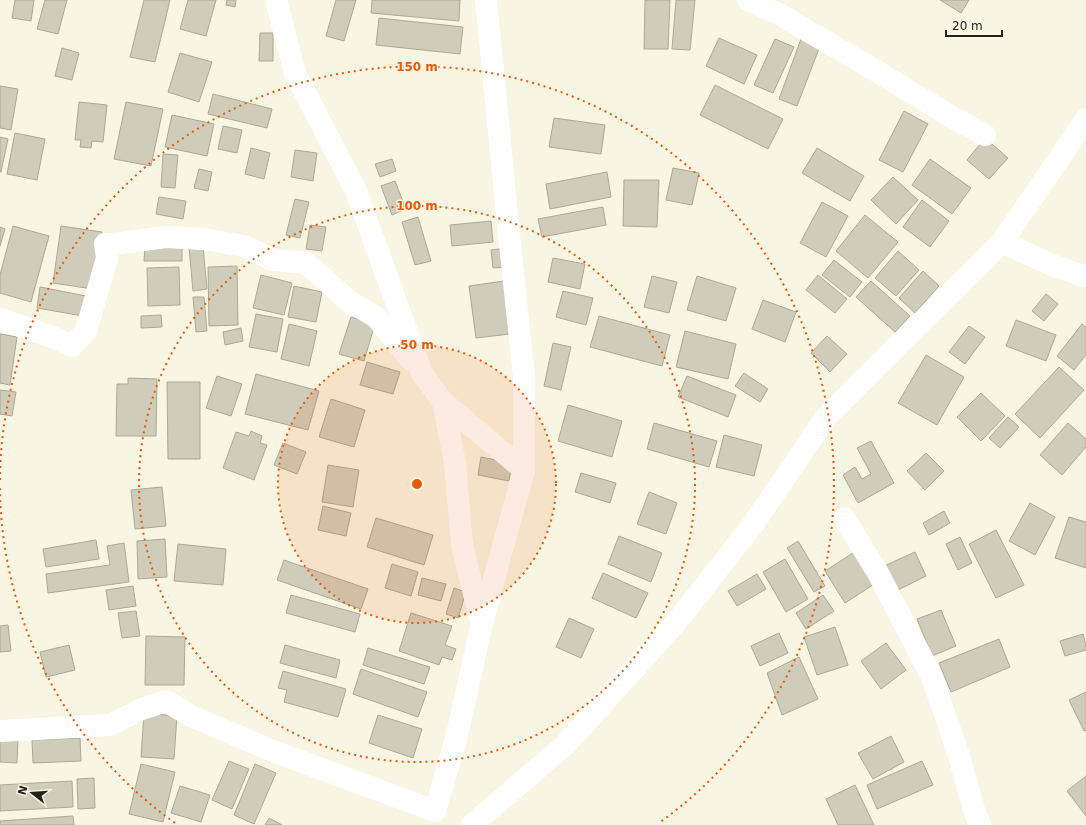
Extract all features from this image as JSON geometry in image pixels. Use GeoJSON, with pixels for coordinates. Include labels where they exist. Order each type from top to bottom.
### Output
{"type":"FeatureCollection","features":[{"type":"Feature","properties":{"kind":"street"},"geometry":{"type":"LineString","coordinates":[[276,0],[295,72],[356,191],[422,373]]}},
{"type":"Feature","properties":{"kind":"street"},"geometry":{"type":"LineString","coordinates":[[0,731],[110,725],[142,708],[166,701],[191,716],[273,751],[435,811],[456,739],[482,624],[524,470],[524,377],[486,0]]}},
{"type":"Feature","properties":{"kind":"street"},"geometry":{"type":"LineString","coordinates":[[748,0],[777,13],[950,116],[985,135]]}},
{"type":"Feature","properties":{"kind":"street"},"geometry":{"type":"LineString","coordinates":[[472,825],[566,744],[679,619],[754,523],[826,417],[1002,242],[1086,119]]}},
{"type":"Feature","properties":{"kind":"street"},"geometry":{"type":"LineString","coordinates":[[0,319],[55,338],[72,346],[86,331],[107,258],[105,244],[166,237],[203,239],[244,246],[273,260],[306,263],[350,302],[376,317],[422,373],[443,402],[524,470]]}},
{"type":"Feature","properties":{"kind":"street"},"geometry":{"type":"LineString","coordinates":[[1002,242],[1052,265],[1086,277]]}},
{"type":"Feature","properties":{"kind":"street"},"geometry":{"type":"LineString","coordinates":[[376,317],[398,309]]}},
{"type":"Feature","properties":{"kind":"street"},"geometry":{"type":"LineString","coordinates":[[443,402],[455,463],[462,545],[482,624]]}},
{"type":"Feature","properties":{"kind":"street"},"geometry":{"type":"LineString","coordinates":[[844,518],[878,573],[932,677],[959,756],[980,825]]}},
{"type":"Feature","properties":{"kind":"building"},"geometry":{"type":"Polygon","coordinates":[[[15,0],[34,0],[31,21],[12,18],[15,0]]]}},
{"type":"Feature","properties":{"kind":"building"},"geometry":{"type":"Polygon","coordinates":[[[45,0],[67,0],[58,34],[37,29],[45,0]]]}},
{"type":"Feature","properties":{"kind":"building"},"geometry":{"type":"Polygon","coordinates":[[[144,0],[170,0],[155,62],[130,57],[144,0]]]}},
{"type":"Feature","properties":{"kind":"building"},"geometry":{"type":"Polygon","coordinates":[[[188,0],[216,0],[206,36],[180,29],[188,0]]]}},
{"type":"Feature","properties":{"kind":"building"},"geometry":{"type":"Polygon","coordinates":[[[227,0],[236,0],[235,7],[226,5],[227,0]]]}},
{"type":"Feature","properties":{"kind":"building"},"geometry":{"type":"Polygon","coordinates":[[[336,0],[356,0],[344,41],[326,36],[336,0]]]}},
{"type":"Feature","properties":{"kind":"building"},"geometry":{"type":"Polygon","coordinates":[[[372,0],[460,0],[459,21],[371,13],[372,0]]]}},
{"type":"Feature","properties":{"kind":"building"},"geometry":{"type":"Polygon","coordinates":[[[645,0],[670,0],[668,49],[644,49],[645,0]]]}},
{"type":"Feature","properties":{"kind":"building"},"geometry":{"type":"Polygon","coordinates":[[[676,0],[695,0],[690,50],[672,49],[676,0]]]}},
{"type":"Feature","properties":{"kind":"building"},"geometry":{"type":"Polygon","coordinates":[[[940,0],[969,0],[961,13],[940,0]]]}},
{"type":"Feature","properties":{"kind":"building"},"geometry":{"type":"Polygon","coordinates":[[[379,18],[463,27],[460,54],[376,45],[379,18]]]}},
{"type":"Feature","properties":{"kind":"building"},"geometry":{"type":"Polygon","coordinates":[[[260,33],[273,33],[273,61],[259,61],[260,33]]]}},
{"type":"Feature","properties":{"kind":"building"},"geometry":{"type":"Polygon","coordinates":[[[719,38],[757,55],[744,84],[706,66],[719,38]]]}},
{"type":"Feature","properties":{"kind":"building"},"geometry":{"type":"Polygon","coordinates":[[[775,39],[794,47],[773,93],[754,85],[775,39]]]}},
{"type":"Feature","properties":{"kind":"building"},"geometry":{"type":"Polygon","coordinates":[[[801,39],[820,46],[797,106],[779,99],[801,39]]]}},
{"type":"Feature","properties":{"kind":"building"},"geometry":{"type":"Polygon","coordinates":[[[62,48],[79,53],[72,80],[55,76],[62,48]]]}},
{"type":"Feature","properties":{"kind":"building"},"geometry":{"type":"Polygon","coordinates":[[[180,53],[212,62],[199,102],[168,92],[180,53]]]}},
{"type":"Feature","properties":{"kind":"building"},"geometry":{"type":"Polygon","coordinates":[[[715,85],[783,119],[768,149],[700,115],[715,85]]]}},
{"type":"Feature","properties":{"kind":"building"},"geometry":{"type":"Polygon","coordinates":[[[0,86],[18,89],[11,130],[0,128],[0,86]]]}},
{"type":"Feature","properties":{"kind":"building"},"geometry":{"type":"Polygon","coordinates":[[[213,94],[272,109],[267,128],[208,114],[213,94]]]}},
{"type":"Feature","properties":{"kind":"building"},"geometry":{"type":"Polygon","coordinates":[[[79,102],[107,105],[103,142],[92,141],[91,148],[80,147],[81,140],[75,140],[79,102]]]}},
{"type":"Feature","properties":{"kind":"building"},"geometry":{"type":"Polygon","coordinates":[[[126,102],[163,109],[151,166],[114,159],[126,102]]]}},
{"type":"Feature","properties":{"kind":"building"},"geometry":{"type":"Polygon","coordinates":[[[904,111],[928,124],[903,172],[879,160],[904,111]]]}},
{"type":"Feature","properties":{"kind":"building"},"geometry":{"type":"Polygon","coordinates":[[[172,115],[214,124],[207,156],[165,147],[172,115]]]}},
{"type":"Feature","properties":{"kind":"building"},"geometry":{"type":"Polygon","coordinates":[[[554,118],[605,125],[601,154],[549,147],[554,118]]]}},
{"type":"Feature","properties":{"kind":"building"},"geometry":{"type":"Polygon","coordinates":[[[223,126],[242,130],[237,153],[218,149],[223,126]]]}},
{"type":"Feature","properties":{"kind":"building"},"geometry":{"type":"Polygon","coordinates":[[[15,133],[45,139],[37,180],[7,174],[15,133]]]}},
{"type":"Feature","properties":{"kind":"building"},"geometry":{"type":"Polygon","coordinates":[[[0,137],[8,139],[1,172],[0,172],[0,137]]]}},
{"type":"Feature","properties":{"kind":"building"},"geometry":{"type":"Polygon","coordinates":[[[985,138],[1008,158],[989,179],[967,160],[985,138]]]}},
{"type":"Feature","properties":{"kind":"building"},"geometry":{"type":"Polygon","coordinates":[[[251,148],[270,153],[264,179],[245,174],[251,148]]]}},
{"type":"Feature","properties":{"kind":"building"},"geometry":{"type":"Polygon","coordinates":[[[817,148],[864,176],[850,201],[802,173],[817,148]]]}},
{"type":"Feature","properties":{"kind":"building"},"geometry":{"type":"Polygon","coordinates":[[[295,150],[317,153],[313,181],[291,177],[295,150]]]}},
{"type":"Feature","properties":{"kind":"building"},"geometry":{"type":"Polygon","coordinates":[[[163,154],[178,155],[175,188],[161,187],[163,154]]]}},
{"type":"Feature","properties":{"kind":"building"},"geometry":{"type":"Polygon","coordinates":[[[392,159],[396,171],[380,177],[375,164],[392,159]]]}},
{"type":"Feature","properties":{"kind":"building"},"geometry":{"type":"Polygon","coordinates":[[[930,159],[971,188],[952,214],[912,185],[930,159]]]}},
{"type":"Feature","properties":{"kind":"building"},"geometry":{"type":"Polygon","coordinates":[[[673,168],[699,173],[692,205],[666,200],[673,168]]]}},
{"type":"Feature","properties":{"kind":"building"},"geometry":{"type":"Polygon","coordinates":[[[199,169],[212,172],[208,191],[194,188],[199,169]]]}},
{"type":"Feature","properties":{"kind":"building"},"geometry":{"type":"Polygon","coordinates":[[[607,172],[611,197],[550,209],[546,184],[607,172]]]}},
{"type":"Feature","properties":{"kind":"building"},"geometry":{"type":"Polygon","coordinates":[[[893,177],[918,200],[896,224],[871,200],[893,177]]]}},
{"type":"Feature","properties":{"kind":"building"},"geometry":{"type":"Polygon","coordinates":[[[624,180],[659,180],[657,227],[623,226],[624,180]]]}},
{"type":"Feature","properties":{"kind":"building"},"geometry":{"type":"Polygon","coordinates":[[[395,181],[406,209],[392,215],[381,186],[395,181]]]}},
{"type":"Feature","properties":{"kind":"building"},"geometry":{"type":"Polygon","coordinates":[[[159,197],[186,201],[183,219],[156,214],[159,197]]]}},
{"type":"Feature","properties":{"kind":"building"},"geometry":{"type":"Polygon","coordinates":[[[295,199],[309,202],[300,238],[286,235],[295,199]]]}},
{"type":"Feature","properties":{"kind":"building"},"geometry":{"type":"Polygon","coordinates":[[[922,200],[949,221],[930,247],[903,227],[922,200]]]}},
{"type":"Feature","properties":{"kind":"building"},"geometry":{"type":"Polygon","coordinates":[[[822,202],[848,216],[826,257],[800,243],[822,202]]]}},
{"type":"Feature","properties":{"kind":"building"},"geometry":{"type":"Polygon","coordinates":[[[603,207],[606,225],[542,237],[538,219],[603,207]]]}},
{"type":"Feature","properties":{"kind":"building"},"geometry":{"type":"Polygon","coordinates":[[[865,215],[898,242],[868,278],[836,251],[865,215]]]}},
{"type":"Feature","properties":{"kind":"building"},"geometry":{"type":"Polygon","coordinates":[[[418,217],[431,261],[415,265],[402,222],[418,217]]]}},
{"type":"Feature","properties":{"kind":"building"},"geometry":{"type":"Polygon","coordinates":[[[491,221],[493,242],[452,246],[450,225],[491,221]]]}},
{"type":"Feature","properties":{"kind":"building"},"geometry":{"type":"Polygon","coordinates":[[[310,225],[326,227],[322,251],[306,249],[310,225]]]}},
{"type":"Feature","properties":{"kind":"building"},"geometry":{"type":"Polygon","coordinates":[[[13,226],[49,236],[31,302],[0,293],[0,275],[13,226]]]}},
{"type":"Feature","properties":{"kind":"building"},"geometry":{"type":"Polygon","coordinates":[[[61,226],[102,232],[93,289],[53,283],[61,226]]]}},
{"type":"Feature","properties":{"kind":"building"},"geometry":{"type":"Polygon","coordinates":[[[0,227],[5,229],[0,246],[0,227]]]}},
{"type":"Feature","properties":{"kind":"building"},"geometry":{"type":"Polygon","coordinates":[[[145,246],[182,246],[182,261],[144,261],[145,246]]]}},
{"type":"Feature","properties":{"kind":"building"},"geometry":{"type":"Polygon","coordinates":[[[203,246],[207,289],[193,291],[189,247],[203,246]]]}},
{"type":"Feature","properties":{"kind":"building"},"geometry":{"type":"Polygon","coordinates":[[[506,248],[508,267],[493,268],[491,250],[506,248]]]}},
{"type":"Feature","properties":{"kind":"building"},"geometry":{"type":"Polygon","coordinates":[[[898,251],[919,270],[896,296],[875,278],[898,251]]]}},
{"type":"Feature","properties":{"kind":"building"},"geometry":{"type":"Polygon","coordinates":[[[553,258],[585,264],[580,289],[548,282],[553,258]]]}},
{"type":"Feature","properties":{"kind":"building"},"geometry":{"type":"Polygon","coordinates":[[[834,260],[862,282],[850,297],[822,275],[834,260]]]}},
{"type":"Feature","properties":{"kind":"building"},"geometry":{"type":"Polygon","coordinates":[[[237,266],[238,325],[209,326],[208,267],[237,266]]]}},
{"type":"Feature","properties":{"kind":"building"},"geometry":{"type":"Polygon","coordinates":[[[179,267],[180,305],[148,306],[147,268],[179,267]]]}},
{"type":"Feature","properties":{"kind":"building"},"geometry":{"type":"Polygon","coordinates":[[[923,271],[939,286],[915,313],[899,298],[923,271]]]}},
{"type":"Feature","properties":{"kind":"building"},"geometry":{"type":"Polygon","coordinates":[[[261,275],[292,283],[284,315],[253,308],[261,275]]]}},
{"type":"Feature","properties":{"kind":"building"},"geometry":{"type":"Polygon","coordinates":[[[818,275],[847,299],[835,313],[806,290],[818,275]]]}},
{"type":"Feature","properties":{"kind":"building"},"geometry":{"type":"Polygon","coordinates":[[[652,276],[677,282],[669,313],[644,307],[652,276]]]}},
{"type":"Feature","properties":{"kind":"building"},"geometry":{"type":"Polygon","coordinates":[[[697,276],[736,288],[726,321],[687,310],[697,276]]]}},
{"type":"Feature","properties":{"kind":"building"},"geometry":{"type":"Polygon","coordinates":[[[504,281],[510,334],[476,338],[469,286],[504,281]]]}},
{"type":"Feature","properties":{"kind":"building"},"geometry":{"type":"Polygon","coordinates":[[[871,281],[910,316],[895,332],[856,297],[871,281]]]}},
{"type":"Feature","properties":{"kind":"building"},"geometry":{"type":"Polygon","coordinates":[[[294,286],[322,292],[316,322],[288,317],[294,286]]]}},
{"type":"Feature","properties":{"kind":"building"},"geometry":{"type":"Polygon","coordinates":[[[40,287],[86,296],[83,316],[37,308],[40,287]]]}},
{"type":"Feature","properties":{"kind":"building"},"geometry":{"type":"Polygon","coordinates":[[[563,291],[593,298],[586,325],[556,317],[563,291]]]}},
{"type":"Feature","properties":{"kind":"building"},"geometry":{"type":"Polygon","coordinates":[[[1046,294],[1058,304],[1044,321],[1032,311],[1046,294]]]}},
{"type":"Feature","properties":{"kind":"building"},"geometry":{"type":"Polygon","coordinates":[[[193,297],[204,297],[207,331],[196,332],[193,297]]]}},
{"type":"Feature","properties":{"kind":"building"},"geometry":{"type":"Polygon","coordinates":[[[763,300],[796,312],[785,342],[752,329],[763,300]]]}},
{"type":"Feature","properties":{"kind":"building"},"geometry":{"type":"Polygon","coordinates":[[[256,314],[283,319],[277,352],[249,347],[256,314]]]}},
{"type":"Feature","properties":{"kind":"building"},"geometry":{"type":"Polygon","coordinates":[[[161,315],[162,327],[141,328],[141,316],[161,315]]]}},
{"type":"Feature","properties":{"kind":"building"},"geometry":{"type":"Polygon","coordinates":[[[599,316],[670,335],[662,366],[590,347],[599,316]]]}},
{"type":"Feature","properties":{"kind":"building"},"geometry":{"type":"Polygon","coordinates":[[[351,317],[375,324],[364,361],[339,354],[351,317]]]}},
{"type":"Feature","properties":{"kind":"building"},"geometry":{"type":"Polygon","coordinates":[[[1016,320],[1056,335],[1046,361],[1006,346],[1016,320]]]}},
{"type":"Feature","properties":{"kind":"building"},"geometry":{"type":"Polygon","coordinates":[[[289,324],[317,331],[309,366],[281,359],[289,324]]]}},
{"type":"Feature","properties":{"kind":"building"},"geometry":{"type":"Polygon","coordinates":[[[1082,324],[1086,327],[1086,355],[1074,370],[1057,356],[1082,324]]]}},
{"type":"Feature","properties":{"kind":"building"},"geometry":{"type":"Polygon","coordinates":[[[969,326],[985,337],[965,364],[949,352],[969,326]]]}},
{"type":"Feature","properties":{"kind":"building"},"geometry":{"type":"Polygon","coordinates":[[[241,328],[243,341],[225,345],[223,332],[241,328]]]}},
{"type":"Feature","properties":{"kind":"building"},"geometry":{"type":"Polygon","coordinates":[[[685,331],[736,344],[728,379],[676,367],[685,331]]]}},
{"type":"Feature","properties":{"kind":"building"},"geometry":{"type":"Polygon","coordinates":[[[0,334],[17,337],[10,385],[0,383],[0,334]]]}},
{"type":"Feature","properties":{"kind":"building"},"geometry":{"type":"Polygon","coordinates":[[[827,336],[847,354],[830,372],[811,353],[827,336]]]}},
{"type":"Feature","properties":{"kind":"building"},"geometry":{"type":"Polygon","coordinates":[[[553,343],[571,347],[561,390],[544,386],[553,343]]]}},
{"type":"Feature","properties":{"kind":"building"},"geometry":{"type":"Polygon","coordinates":[[[926,355],[964,377],[937,425],[898,403],[926,355]]]}},
{"type":"Feature","properties":{"kind":"building"},"geometry":{"type":"Polygon","coordinates":[[[367,362],[400,372],[393,394],[360,385],[367,362]]]}},
{"type":"Feature","properties":{"kind":"building"},"geometry":{"type":"Polygon","coordinates":[[[1059,367],[1084,390],[1040,438],[1015,414],[1059,367]]]}},
{"type":"Feature","properties":{"kind":"building"},"geometry":{"type":"Polygon","coordinates":[[[744,373],[768,389],[760,402],[735,386],[744,373]]]}},
{"type":"Feature","properties":{"kind":"building"},"geometry":{"type":"Polygon","coordinates":[[[256,374],[319,391],[308,430],[245,414],[256,374]]]}},
{"type":"Feature","properties":{"kind":"building"},"geometry":{"type":"Polygon","coordinates":[[[217,376],[242,384],[231,416],[206,408],[217,376]]]}},
{"type":"Feature","properties":{"kind":"building"},"geometry":{"type":"Polygon","coordinates":[[[687,376],[736,395],[728,417],[678,397],[687,376]]]}},
{"type":"Feature","properties":{"kind":"building"},"geometry":{"type":"Polygon","coordinates":[[[128,378],[157,379],[156,436],[116,436],[117,384],[128,384],[128,378]]]}},
{"type":"Feature","properties":{"kind":"building"},"geometry":{"type":"Polygon","coordinates":[[[167,382],[200,382],[200,459],[168,459],[167,382]]]}},
{"type":"Feature","properties":{"kind":"building"},"geometry":{"type":"Polygon","coordinates":[[[0,390],[16,392],[12,416],[0,414],[0,390]]]}},
{"type":"Feature","properties":{"kind":"building"},"geometry":{"type":"Polygon","coordinates":[[[981,393],[1005,416],[981,441],[957,417],[981,393]]]}},
{"type":"Feature","properties":{"kind":"building"},"geometry":{"type":"Polygon","coordinates":[[[331,399],[365,410],[354,447],[319,437],[331,399]]]}},
{"type":"Feature","properties":{"kind":"building"},"geometry":{"type":"Polygon","coordinates":[[[568,405],[622,421],[612,457],[558,441],[568,405]]]}},
{"type":"Feature","properties":{"kind":"building"},"geometry":{"type":"Polygon","coordinates":[[[1008,417],[1019,427],[1000,448],[989,438],[1008,417]]]}},
{"type":"Feature","properties":{"kind":"building"},"geometry":{"type":"Polygon","coordinates":[[[654,423],[717,441],[709,467],[647,449],[654,423]]]}},
{"type":"Feature","properties":{"kind":"building"},"geometry":{"type":"Polygon","coordinates":[[[1068,423],[1086,439],[1086,447],[1062,475],[1040,455],[1068,423]]]}},
{"type":"Feature","properties":{"kind":"building"},"geometry":{"type":"Polygon","coordinates":[[[251,431],[262,436],[260,443],[267,445],[254,480],[223,468],[236,432],[249,436],[251,431]]]}},
{"type":"Feature","properties":{"kind":"building"},"geometry":{"type":"Polygon","coordinates":[[[724,435],[762,445],[754,476],[716,467],[724,435]]]}},
{"type":"Feature","properties":{"kind":"building"},"geometry":{"type":"Polygon","coordinates":[[[871,441],[894,483],[858,503],[843,475],[855,467],[862,479],[871,474],[857,448],[871,441]]]}},
{"type":"Feature","properties":{"kind":"building"},"geometry":{"type":"Polygon","coordinates":[[[283,443],[306,452],[297,474],[274,465],[283,443]]]}},
{"type":"Feature","properties":{"kind":"building"},"geometry":{"type":"Polygon","coordinates":[[[926,453],[944,471],[925,490],[907,471],[926,453]]]}},
{"type":"Feature","properties":{"kind":"building"},"geometry":{"type":"Polygon","coordinates":[[[481,457],[512,463],[509,481],[478,475],[481,457]]]}},
{"type":"Feature","properties":{"kind":"building"},"geometry":{"type":"Polygon","coordinates":[[[328,465],[359,470],[353,507],[322,502],[328,465]]]}},
{"type":"Feature","properties":{"kind":"building"},"geometry":{"type":"Polygon","coordinates":[[[581,473],[616,483],[610,503],[575,492],[581,473]]]}},
{"type":"Feature","properties":{"kind":"building"},"geometry":{"type":"Polygon","coordinates":[[[162,487],[166,526],[135,529],[131,490],[162,487]]]}},
{"type":"Feature","properties":{"kind":"building"},"geometry":{"type":"Polygon","coordinates":[[[649,492],[677,503],[666,534],[637,524],[649,492]]]}},
{"type":"Feature","properties":{"kind":"building"},"geometry":{"type":"Polygon","coordinates":[[[1030,503],[1055,517],[1035,555],[1009,541],[1030,503]]]}},
{"type":"Feature","properties":{"kind":"building"},"geometry":{"type":"Polygon","coordinates":[[[323,506],[351,513],[346,536],[318,530],[323,506]]]}},
{"type":"Feature","properties":{"kind":"building"},"geometry":{"type":"Polygon","coordinates":[[[944,511],[950,523],[929,535],[923,523],[944,511]]]}},
{"type":"Feature","properties":{"kind":"building"},"geometry":{"type":"Polygon","coordinates":[[[1069,517],[1086,522],[1086,568],[1055,558],[1069,517]]]}},
{"type":"Feature","properties":{"kind":"building"},"geometry":{"type":"Polygon","coordinates":[[[376,518],[433,535],[424,565],[367,547],[376,518]]]}},
{"type":"Feature","properties":{"kind":"building"},"geometry":{"type":"Polygon","coordinates":[[[996,530],[1024,585],[996,598],[969,544],[996,530]]]}},
{"type":"Feature","properties":{"kind":"building"},"geometry":{"type":"Polygon","coordinates":[[[619,536],[662,553],[651,582],[608,564],[619,536]]]}},
{"type":"Feature","properties":{"kind":"building"},"geometry":{"type":"Polygon","coordinates":[[[960,537],[972,563],[958,570],[946,544],[960,537]]]}},
{"type":"Feature","properties":{"kind":"building"},"geometry":{"type":"Polygon","coordinates":[[[165,539],[167,577],[138,579],[137,541],[165,539]]]}},
{"type":"Feature","properties":{"kind":"building"},"geometry":{"type":"Polygon","coordinates":[[[96,540],[99,559],[46,567],[43,549],[96,540]]]}},
{"type":"Feature","properties":{"kind":"building"},"geometry":{"type":"Polygon","coordinates":[[[798,541],[825,586],[814,592],[787,548],[798,541]]]}},
{"type":"Feature","properties":{"kind":"building"},"geometry":{"type":"Polygon","coordinates":[[[124,543],[129,582],[48,593],[46,574],[110,565],[107,546],[124,543]]]}},
{"type":"Feature","properties":{"kind":"building"},"geometry":{"type":"Polygon","coordinates":[[[178,544],[226,549],[223,585],[174,581],[178,544]]]}},
{"type":"Feature","properties":{"kind":"building"},"geometry":{"type":"Polygon","coordinates":[[[856,551],[876,583],[845,603],[825,571],[856,551]]]}},
{"type":"Feature","properties":{"kind":"building"},"geometry":{"type":"Polygon","coordinates":[[[915,552],[926,576],[896,591],[884,566],[915,552]]]}},
{"type":"Feature","properties":{"kind":"building"},"geometry":{"type":"Polygon","coordinates":[[[785,559],[808,599],[786,612],[763,572],[785,559]]]}},
{"type":"Feature","properties":{"kind":"building"},"geometry":{"type":"Polygon","coordinates":[[[284,560],[368,589],[361,609],[277,580],[284,560]]]}},
{"type":"Feature","properties":{"kind":"building"},"geometry":{"type":"Polygon","coordinates":[[[392,564],[418,572],[411,596],[385,588],[392,564]]]}},
{"type":"Feature","properties":{"kind":"building"},"geometry":{"type":"Polygon","coordinates":[[[603,573],[648,593],[636,618],[592,598],[603,573]]]}},
{"type":"Feature","properties":{"kind":"building"},"geometry":{"type":"Polygon","coordinates":[[[757,574],[766,589],[737,606],[728,591],[757,574]]]}},
{"type":"Feature","properties":{"kind":"building"},"geometry":{"type":"Polygon","coordinates":[[[422,578],[446,584],[441,601],[418,595],[422,578]]]}},
{"type":"Feature","properties":{"kind":"building"},"geometry":{"type":"Polygon","coordinates":[[[133,586],[136,606],[109,610],[106,590],[133,586]]]}},
{"type":"Feature","properties":{"kind":"building"},"geometry":{"type":"Polygon","coordinates":[[[454,588],[466,592],[458,618],[446,614],[454,588]]]}},
{"type":"Feature","properties":{"kind":"building"},"geometry":{"type":"Polygon","coordinates":[[[291,595],[360,614],[355,632],[286,613],[291,595]]]}},
{"type":"Feature","properties":{"kind":"building"},"geometry":{"type":"Polygon","coordinates":[[[823,595],[834,611],[806,629],[796,613],[823,595]]]}},
{"type":"Feature","properties":{"kind":"building"},"geometry":{"type":"Polygon","coordinates":[[[941,610],[956,646],[932,656],[917,619],[941,610]]]}},
{"type":"Feature","properties":{"kind":"building"},"geometry":{"type":"Polygon","coordinates":[[[136,611],[140,636],[122,638],[118,613],[136,611]]]}},
{"type":"Feature","properties":{"kind":"building"},"geometry":{"type":"Polygon","coordinates":[[[411,613],[452,626],[445,645],[456,649],[452,660],[442,657],[439,665],[399,651],[411,613]]]}},
{"type":"Feature","properties":{"kind":"building"},"geometry":{"type":"Polygon","coordinates":[[[569,618],[594,629],[581,658],[556,647],[569,618]]]}},
{"type":"Feature","properties":{"kind":"building"},"geometry":{"type":"Polygon","coordinates":[[[8,625],[11,651],[0,652],[0,626],[8,625]]]}},
{"type":"Feature","properties":{"kind":"building"},"geometry":{"type":"Polygon","coordinates":[[[835,627],[848,665],[817,675],[804,637],[835,627]]]}},
{"type":"Feature","properties":{"kind":"building"},"geometry":{"type":"Polygon","coordinates":[[[779,633],[788,653],[760,666],[751,646],[779,633]]]}},
{"type":"Feature","properties":{"kind":"building"},"geometry":{"type":"Polygon","coordinates":[[[1083,634],[1086,650],[1065,656],[1060,641],[1083,634]]]}},
{"type":"Feature","properties":{"kind":"building"},"geometry":{"type":"Polygon","coordinates":[[[146,636],[185,637],[184,685],[145,685],[146,636]]]}},
{"type":"Feature","properties":{"kind":"building"},"geometry":{"type":"Polygon","coordinates":[[[999,639],[1010,667],[951,692],[939,663],[999,639]]]}},
{"type":"Feature","properties":{"kind":"building"},"geometry":{"type":"Polygon","coordinates":[[[886,643],[906,670],[881,689],[861,661],[886,643]]]}},
{"type":"Feature","properties":{"kind":"building"},"geometry":{"type":"Polygon","coordinates":[[[69,645],[75,670],[46,677],[40,652],[69,645]]]}},
{"type":"Feature","properties":{"kind":"building"},"geometry":{"type":"Polygon","coordinates":[[[285,645],[340,660],[336,678],[280,663],[285,645]]]}},
{"type":"Feature","properties":{"kind":"building"},"geometry":{"type":"Polygon","coordinates":[[[368,648],[430,667],[424,684],[363,665],[368,648]]]}},
{"type":"Feature","properties":{"kind":"building"},"geometry":{"type":"Polygon","coordinates":[[[799,657],[818,699],[782,715],[767,673],[799,657]]]}},
{"type":"Feature","properties":{"kind":"building"},"geometry":{"type":"Polygon","coordinates":[[[361,669],[427,692],[418,717],[353,694],[361,669]]]}},
{"type":"Feature","properties":{"kind":"building"},"geometry":{"type":"Polygon","coordinates":[[[283,671],[346,689],[338,717],[284,702],[287,690],[278,688],[283,671]]]}},
{"type":"Feature","properties":{"kind":"building"},"geometry":{"type":"Polygon","coordinates":[[[1086,692],[1086,730],[1084,731],[1069,700],[1086,692]]]}},
{"type":"Feature","properties":{"kind":"building"},"geometry":{"type":"Polygon","coordinates":[[[144,713],[177,716],[174,759],[141,757],[144,713]]]}},
{"type":"Feature","properties":{"kind":"building"},"geometry":{"type":"Polygon","coordinates":[[[378,715],[422,729],[413,758],[369,743],[378,715]]]}},
{"type":"Feature","properties":{"kind":"building"},"geometry":{"type":"Polygon","coordinates":[[[891,736],[904,762],[873,779],[858,753],[891,736]]]}},
{"type":"Feature","properties":{"kind":"building"},"geometry":{"type":"Polygon","coordinates":[[[0,737],[18,738],[17,763],[0,762],[0,737]]]}},
{"type":"Feature","properties":{"kind":"building"},"geometry":{"type":"Polygon","coordinates":[[[80,738],[81,761],[33,763],[32,740],[80,738]]]}},
{"type":"Feature","properties":{"kind":"building"},"geometry":{"type":"Polygon","coordinates":[[[229,761],[249,769],[232,809],[212,800],[229,761]]]}},
{"type":"Feature","properties":{"kind":"building"},"geometry":{"type":"Polygon","coordinates":[[[922,761],[933,785],[877,809],[867,785],[922,761]]]}},
{"type":"Feature","properties":{"kind":"building"},"geometry":{"type":"Polygon","coordinates":[[[141,764],[175,772],[163,822],[129,814],[141,764]]]}},
{"type":"Feature","properties":{"kind":"building"},"geometry":{"type":"Polygon","coordinates":[[[255,764],[276,773],[254,824],[234,815],[255,764]]]}},
{"type":"Feature","properties":{"kind":"building"},"geometry":{"type":"Polygon","coordinates":[[[1086,776],[1086,816],[1067,791],[1086,776]]]}},
{"type":"Feature","properties":{"kind":"building"},"geometry":{"type":"Polygon","coordinates":[[[94,778],[95,808],[78,809],[77,779],[94,778]]]}},
{"type":"Feature","properties":{"kind":"building"},"geometry":{"type":"Polygon","coordinates":[[[72,781],[73,807],[0,811],[0,785],[72,781]]]}},
{"type":"Feature","properties":{"kind":"building"},"geometry":{"type":"Polygon","coordinates":[[[855,785],[874,825],[838,825],[826,799],[855,785]]]}},
{"type":"Feature","properties":{"kind":"building"},"geometry":{"type":"Polygon","coordinates":[[[180,786],[210,795],[201,822],[171,813],[180,786]]]}},
{"type":"Feature","properties":{"kind":"building"},"geometry":{"type":"Polygon","coordinates":[[[73,816],[74,825],[0,825],[0,821],[73,816]]]}},
{"type":"Feature","properties":{"kind":"building"},"geometry":{"type":"Polygon","coordinates":[[[269,818],[282,825],[265,825],[269,818]]]}}]}
